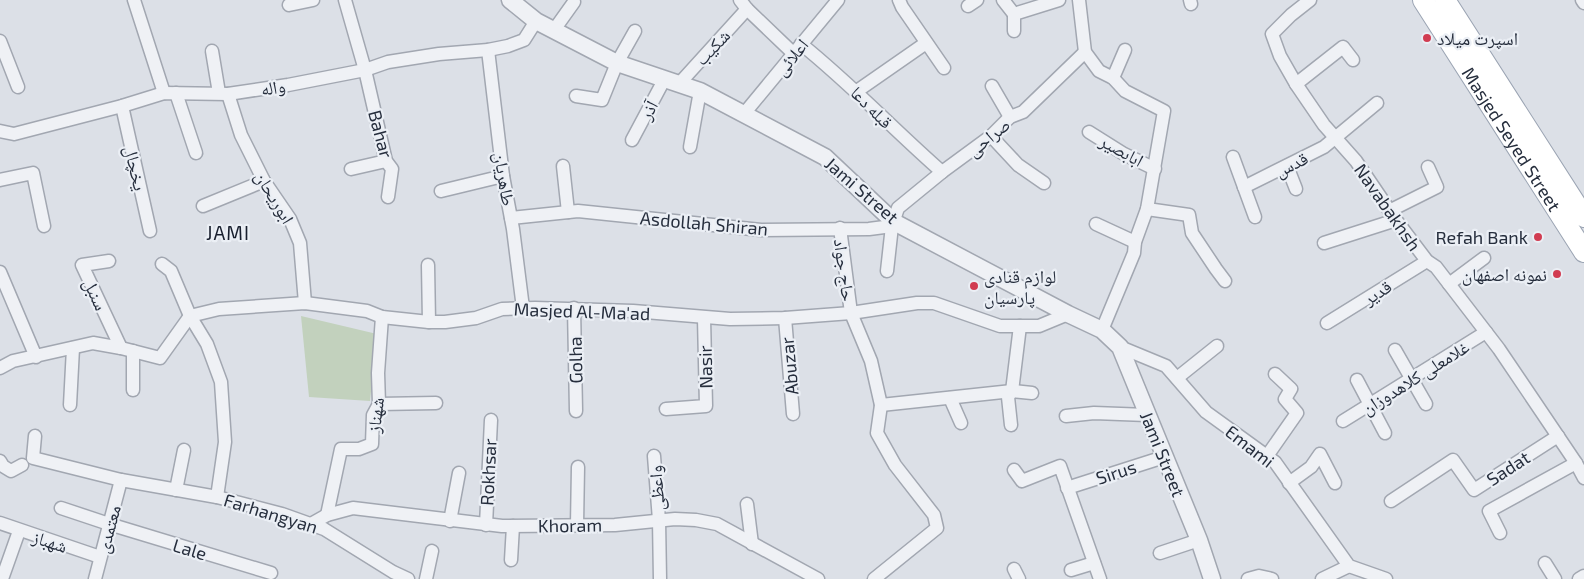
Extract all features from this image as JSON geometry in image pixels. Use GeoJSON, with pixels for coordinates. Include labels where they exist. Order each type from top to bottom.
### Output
{"type":"FeatureCollection","features":[{"type":"Feature","properties":{"kind":"main road","name":"Masjed Seyed Street"},"geometry":{"type":"LineString","coordinates":[[1423,0],[1584,252]]}},
{"type":"Feature","properties":{"kind":"main road","name":"Masjed Seyed Street"},"geometry":{"type":"LineString","coordinates":[[1445,0],[1581,205]]}},
{"type":"Feature","properties":{"kind":"street"},"geometry":{"type":"LineString","coordinates":[[134,0],[170,93],[196,153]]}},
{"type":"Feature","properties":{"kind":"street"},"geometry":{"type":"LineString","coordinates":[[289,5],[313,0]]}},
{"type":"Feature","properties":{"kind":"street","name":"Bahar"},"geometry":{"type":"LineString","coordinates":[[345,0],[366,70],[386,161],[392,169],[388,197]]}},
{"type":"Feature","properties":{"kind":"street","name":"Jami Street"},"geometry":{"type":"LineString","coordinates":[[510,0],[536,21],[617,63],[700,91],[825,157],[893,224],[1102,330],[1120,348],[1199,540],[1212,579]]}},
{"type":"Feature","properties":{"kind":"street","name":"اعلائی"},"geometry":{"type":"LineString","coordinates":[[743,115],[838,0]]}},
{"type":"Feature","properties":{"kind":"street"},"geometry":{"type":"LineString","coordinates":[[899,0],[944,68]]}},
{"type":"Feature","properties":{"kind":"street"},"geometry":{"type":"LineString","coordinates":[[1003,0],[1014,14],[1014,31]]}},
{"type":"Feature","properties":{"kind":"street"},"geometry":{"type":"LineString","coordinates":[[1014,14],[1059,0]]}},
{"type":"Feature","properties":{"kind":"street"},"geometry":{"type":"LineString","coordinates":[[1079,0],[1086,52],[1099,71],[1113,78],[1125,92],[1164,112],[1147,209],[1135,242],[1134,253],[1102,330]]}},
{"type":"Feature","properties":{"kind":"street","name":"Navabakhsh"},"geometry":{"type":"LineString","coordinates":[[1310,0],[1272,34],[1280,56],[1296,84],[1324,125],[1356,161],[1392,216],[1427,261],[1436,267],[1486,332],[1558,436],[1584,478]]}},
{"type":"Feature","properties":{"kind":"street"},"geometry":{"type":"LineString","coordinates":[[554,30],[574,2]]}},
{"type":"Feature","properties":{"kind":"street","name":"قبله دعا"},"geometry":{"type":"LineString","coordinates":[[743,5],[798,49],[857,91],[892,127],[942,172]]}},
{"type":"Feature","properties":{"kind":"street","name":"شکیب"},"geometry":{"type":"LineString","coordinates":[[671,82],[743,5]]}},
{"type":"Feature","properties":{"kind":"street","name":"واله"},"geometry":{"type":"LineString","coordinates":[[0,131],[14,134],[170,93],[223,94],[288,85],[366,70],[388,62],[508,46],[524,40],[536,21]]}},
{"type":"Feature","properties":{"kind":"street"},"geometry":{"type":"LineString","coordinates":[[576,96],[602,100],[617,63],[635,31]]}},
{"type":"Feature","properties":{"kind":"street"},"geometry":{"type":"LineString","coordinates":[[0,40],[18,87]]}},
{"type":"Feature","properties":{"kind":"street"},"geometry":{"type":"LineString","coordinates":[[857,91],[926,43]]}},
{"type":"Feature","properties":{"kind":"street"},"geometry":{"type":"LineString","coordinates":[[1296,84],[1343,47],[1353,60]]}},
{"type":"Feature","properties":{"kind":"street","name":"طاهریان"},"geometry":{"type":"LineString","coordinates":[[488,50],[503,176],[524,308]]}},
{"type":"Feature","properties":{"kind":"street"},"geometry":{"type":"LineString","coordinates":[[1113,78],[1125,50]]}},
{"type":"Feature","properties":{"kind":"street","name":"ابوریحان"},"geometry":{"type":"LineString","coordinates":[[212,51],[223,94],[241,135],[264,181],[290,219],[300,243],[305,303]]}},
{"type":"Feature","properties":{"kind":"street","name":"صراحی"},"geometry":{"type":"LineString","coordinates":[[893,224],[898,208],[942,172],[991,136],[1010,117],[1023,112],[1086,52]]}},
{"type":"Feature","properties":{"kind":"street","name":"آذر"},"geometry":{"type":"LineString","coordinates":[[632,140],[671,82]]}},
{"type":"Feature","properties":{"kind":"street"},"geometry":{"type":"LineString","coordinates":[[992,86],[1010,117]]}},
{"type":"Feature","properties":{"kind":"street"},"geometry":{"type":"LineString","coordinates":[[690,146],[700,91]]}},
{"type":"Feature","properties":{"kind":"street","name":"قدس"},"geometry":{"type":"LineString","coordinates":[[1244,187],[1324,147],[1377,103]]}},
{"type":"Feature","properties":{"kind":"street","name":"یخچال"},"geometry":{"type":"LineString","coordinates":[[122,106],[150,231]]}},
{"type":"Feature","properties":{"kind":"street","name":"ابابصیر"},"geometry":{"type":"LineString","coordinates":[[1090,132],[1124,154],[1155,169]]}},
{"type":"Feature","properties":{"kind":"street"},"geometry":{"type":"LineString","coordinates":[[991,136],[1018,165],[1044,184]]}},
{"type":"Feature","properties":{"kind":"street"},"geometry":{"type":"LineString","coordinates":[[1233,157],[1255,217]]}},
{"type":"Feature","properties":{"kind":"street"},"geometry":{"type":"LineString","coordinates":[[351,168],[386,161]]}},
{"type":"Feature","properties":{"kind":"street"},"geometry":{"type":"LineString","coordinates":[[563,166],[568,212]]}},
{"type":"Feature","properties":{"kind":"street"},"geometry":{"type":"LineString","coordinates":[[1286,166],[1296,189]]}},
{"type":"Feature","properties":{"kind":"street"},"geometry":{"type":"LineString","coordinates":[[1324,243],[1392,216],[1438,187],[1428,167]]}},
{"type":"Feature","properties":{"kind":"street"},"geometry":{"type":"LineString","coordinates":[[0,180],[33,173],[44,226]]}},
{"type":"Feature","properties":{"kind":"street"},"geometry":{"type":"LineString","coordinates":[[441,191],[503,176]]}},
{"type":"Feature","properties":{"kind":"street"},"geometry":{"type":"LineString","coordinates":[[202,206],[264,181]]}},
{"type":"Feature","properties":{"kind":"street"},"geometry":{"type":"LineString","coordinates":[[1147,209],[1189,215],[1192,233],[1225,280]]}},
{"type":"Feature","properties":{"kind":"street","name":"Asdollah Shiran"},"geometry":{"type":"LineString","coordinates":[[511,218],[578,211],[761,230],[869,229],[893,224]]}},
{"type":"Feature","properties":{"kind":"street"},"geometry":{"type":"LineString","coordinates":[[887,270],[893,224]]}},
{"type":"Feature","properties":{"kind":"street"},"geometry":{"type":"LineString","coordinates":[[1096,224],[1135,242]]}},
{"type":"Feature","properties":{"kind":"street","name":"حاج جواد"},"geometry":{"type":"LineString","coordinates":[[840,228],[851,312],[871,361],[881,404]]}},
{"type":"Feature","properties":{"kind":"street"},"geometry":{"type":"LineString","coordinates":[[1449,284],[1484,258]]}},
{"type":"Feature","properties":{"kind":"street","name":"سنبل"},"geometry":{"type":"LineString","coordinates":[[109,261],[82,265],[127,349]]}},
{"type":"Feature","properties":{"kind":"street","name":"قدیر"},"geometry":{"type":"LineString","coordinates":[[1327,323],[1427,261]]}},
{"type":"Feature","properties":{"kind":"street"},"geometry":{"type":"LineString","coordinates":[[162,264],[171,271],[190,316],[207,344],[221,382],[225,442],[217,497]]}},
{"type":"Feature","properties":{"kind":"street"},"geometry":{"type":"LineString","coordinates":[[428,265],[429,322]]}},
{"type":"Feature","properties":{"kind":"street"},"geometry":{"type":"LineString","coordinates":[[0,272],[36,357]]}},
{"type":"Feature","properties":{"kind":"street","name":"Masjed Al-Ma'ad"},"geometry":{"type":"LineString","coordinates":[[190,316],[220,309],[305,303],[367,311],[382,317],[429,322],[476,318],[502,309],[524,308],[574,308],[730,320],[785,318],[917,303],[934,303],[1000,326],[1038,326],[1068,314]]}},
{"type":"Feature","properties":{"kind":"street","name":"Golha"},"geometry":{"type":"LineString","coordinates":[[574,308],[576,411]]}},
{"type":"Feature","properties":{"kind":"street"},"geometry":{"type":"LineString","coordinates":[[0,368],[13,362],[93,343],[127,349],[160,358],[190,316]]}},
{"type":"Feature","properties":{"kind":"street","name":"شهناز"},"geometry":{"type":"LineString","coordinates":[[327,515],[341,449],[359,449],[372,444],[373,415],[379,404],[378,373],[382,317]]}},
{"type":"Feature","properties":{"kind":"street","name":"Nasir"},"geometry":{"type":"LineString","coordinates":[[666,408],[706,406],[704,318]]}},
{"type":"Feature","properties":{"kind":"street","name":"Abuzar"},"geometry":{"type":"LineString","coordinates":[[785,318],[793,414]]}},
{"type":"Feature","properties":{"kind":"street"},"geometry":{"type":"LineString","coordinates":[[1012,425],[1008,397],[1012,391],[1020,326]]}},
{"type":"Feature","properties":{"kind":"street","name":"غلامعلی کلاهدوزان"},"geometry":{"type":"LineString","coordinates":[[1343,421],[1486,332]]}},
{"type":"Feature","properties":{"kind":"street"},"geometry":{"type":"LineString","coordinates":[[1177,378],[1217,346]]}},
{"type":"Feature","properties":{"kind":"street"},"geometry":{"type":"LineString","coordinates":[[70,405],[72,348]]}},
{"type":"Feature","properties":{"kind":"street","name":"Emami"},"geometry":{"type":"LineString","coordinates":[[1120,348],[1166,366],[1206,412],[1275,462],[1349,566]]}},
{"type":"Feature","properties":{"kind":"street"},"geometry":{"type":"LineString","coordinates":[[127,349],[133,390]]}},
{"type":"Feature","properties":{"kind":"street"},"geometry":{"type":"LineString","coordinates":[[1395,350],[1426,404]]}},
{"type":"Feature","properties":{"kind":"street"},"geometry":{"type":"LineString","coordinates":[[1267,456],[1297,413],[1285,399],[1291,389],[1275,374]]}},
{"type":"Feature","properties":{"kind":"street"},"geometry":{"type":"LineString","coordinates":[[1357,380],[1385,433]]}},
{"type":"Feature","properties":{"kind":"street"},"geometry":{"type":"LineString","coordinates":[[874,579],[890,574],[937,528],[934,515],[895,465],[877,433],[881,404],[1012,391],[1032,392]]}},
{"type":"Feature","properties":{"kind":"street"},"geometry":{"type":"LineString","coordinates":[[950,398],[960,423]]}},
{"type":"Feature","properties":{"kind":"street"},"geometry":{"type":"LineString","coordinates":[[379,404],[436,403]]}},
{"type":"Feature","properties":{"kind":"street"},"geometry":{"type":"LineString","coordinates":[[1066,416],[1094,413],[1147,414]]}},
{"type":"Feature","properties":{"kind":"street","name":"Rokhsar"},"geometry":{"type":"LineString","coordinates":[[486,525],[491,420]]}},
{"type":"Feature","properties":{"kind":"street","name":"Farhangyan"},"geometry":{"type":"LineString","coordinates":[[35,436],[33,458],[121,480],[217,497],[282,514],[324,529],[392,576],[408,579]]}},
{"type":"Feature","properties":{"kind":"street","name":"Sadat"},"geometry":{"type":"LineString","coordinates":[[1391,501],[1452,460],[1474,490],[1558,436]]}},
{"type":"Feature","properties":{"kind":"street"},"geometry":{"type":"LineString","coordinates":[[176,490],[184,450]]}},
{"type":"Feature","properties":{"kind":"street"},"geometry":{"type":"LineString","coordinates":[[1290,483],[1312,467],[1320,454],[1335,483]]}},
{"type":"Feature","properties":{"kind":"street","name":"واعظی"},"geometry":{"type":"LineString","coordinates":[[654,456],[658,520]]}},
{"type":"Feature","properties":{"kind":"street","name":"Sirus"},"geometry":{"type":"LineString","coordinates":[[1067,488],[1164,457]]}},
{"type":"Feature","properties":{"kind":"street"},"geometry":{"type":"LineString","coordinates":[[0,461],[2,466],[11,471],[22,465]]}},
{"type":"Feature","properties":{"kind":"street"},"geometry":{"type":"LineString","coordinates":[[1500,533],[1490,511],[1576,463]]}},
{"type":"Feature","properties":{"kind":"street"},"geometry":{"type":"LineString","coordinates":[[1014,470],[1022,481],[1060,466],[1100,579]]}},
{"type":"Feature","properties":{"kind":"street"},"geometry":{"type":"LineString","coordinates":[[577,525],[578,467]]}},
{"type":"Feature","properties":{"kind":"street"},"geometry":{"type":"LineString","coordinates":[[450,520],[458,473]]}},
{"type":"Feature","properties":{"kind":"street","name":"معتمدی"},"geometry":{"type":"LineString","coordinates":[[95,579],[121,480]]}},
{"type":"Feature","properties":{"kind":"street"},"geometry":{"type":"LineString","coordinates":[[747,504],[752,544]]}},
{"type":"Feature","properties":{"kind":"street","name":"Lale"},"geometry":{"type":"LineString","coordinates":[[62,508],[271,574]]}},
{"type":"Feature","properties":{"kind":"street","name":"Khoram"},"geometry":{"type":"LineString","coordinates":[[311,524],[327,515],[352,508],[486,525],[513,526],[615,525],[674,519],[696,520],[717,524],[818,579]]}},
{"type":"Feature","properties":{"kind":"street"},"geometry":{"type":"LineString","coordinates":[[658,520],[660,579]]}},
{"type":"Feature","properties":{"kind":"street","name":"شهباز"},"geometry":{"type":"LineString","coordinates":[[0,524],[100,557]]}},
{"type":"Feature","properties":{"kind":"street"},"geometry":{"type":"LineString","coordinates":[[511,560],[513,526]]}},
{"type":"Feature","properties":{"kind":"street"},"geometry":{"type":"LineString","coordinates":[[2,579],[19,531]]}},
{"type":"Feature","properties":{"kind":"street"},"geometry":{"type":"LineString","coordinates":[[1160,553],[1199,540]]}},
{"type":"Feature","properties":{"kind":"street"},"geometry":{"type":"LineString","coordinates":[[426,579],[432,551]]}},
{"type":"Feature","properties":{"kind":"street"},"geometry":{"type":"LineString","coordinates":[[1071,570],[1094,563]]}},
{"type":"Feature","properties":{"kind":"street"},"geometry":{"type":"LineString","coordinates":[[1545,563],[1555,579]]}},
{"type":"Feature","properties":{"kind":"street"},"geometry":{"type":"LineString","coordinates":[[1322,579],[1349,566],[1386,579]]}},
{"type":"Feature","properties":{"kind":"street"},"geometry":{"type":"LineString","coordinates":[[1248,579],[1259,576],[1272,579]]}},
{"type":"Feature","properties":{"kind":"street"},"geometry":{"type":"LineString","coordinates":[[1579,579],[1584,576]]}},
{"type":"Feature","properties":{"kind":"green space"},"geometry":{"type":"Polygon","coordinates":[[[301,316],[377,334],[370,401],[309,397],[301,316]]]}},
{"type":"Feature","properties":{"kind":"place","name":"اسپرت میلاد"},"geometry":{"type":"Point","coordinates":[1427,38]}},
{"type":"Feature","properties":{"kind":"place","name":"Refah Bank"},"geometry":{"type":"Point","coordinates":[1538,237]}},
{"type":"Feature","properties":{"kind":"place","name":"نمونه اصفهان"},"geometry":{"type":"Point","coordinates":[1557,274]}},
{"type":"Feature","properties":{"kind":"place","name":"لوازم قنادی پارسیان"},"geometry":{"type":"Point","coordinates":[974,286]}},
{"type":"Feature","properties":{"kind":"district","name":"JAMI"},"geometry":{"type":"Point","coordinates":[228,232]}}]}
